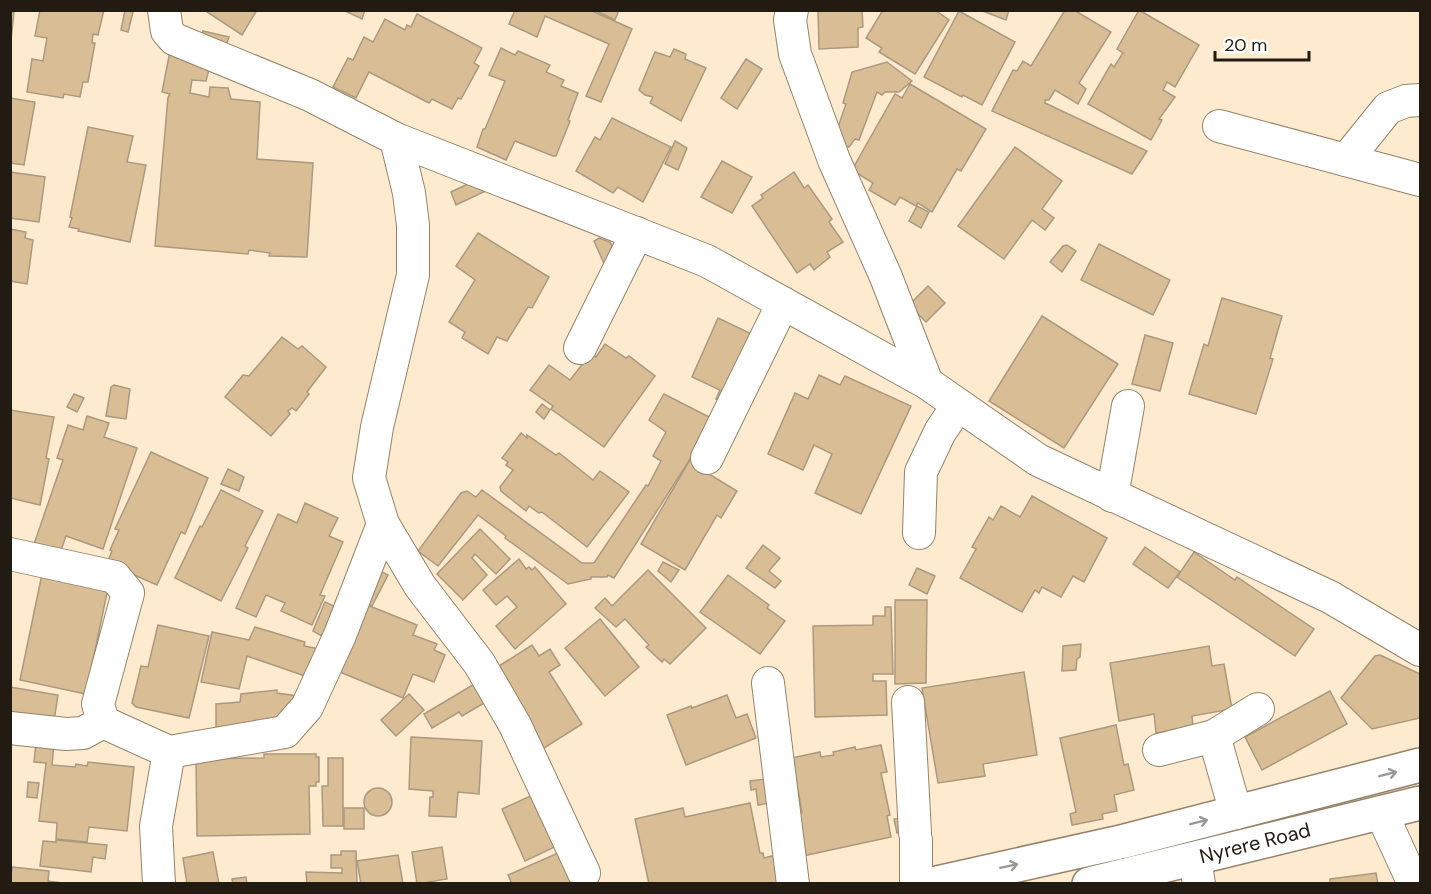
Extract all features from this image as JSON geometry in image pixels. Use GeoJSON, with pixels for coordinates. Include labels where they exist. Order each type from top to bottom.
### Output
{"type":"FeatureCollection","features":[{"type":"Feature","properties":{"kind":"main road"},"geometry":{"type":"LineString","coordinates":[[932,884],[1125,841],[1420,765]]}},
{"type":"Feature","properties":{"kind":"main road","name":"Nyrere Road"},"geometry":{"type":"LineString","coordinates":[[1089,884],[1197,871],[1381,812],[1420,802]]}},
{"type":"Feature","properties":{"kind":"street"},"geometry":{"type":"LineString","coordinates":[[164,10],[167,31],[174,39],[310,95],[396,139],[707,261],[927,383],[1038,460],[1330,597],[1420,650]]}},
{"type":"Feature","properties":{"kind":"street"},"geometry":{"type":"LineString","coordinates":[[792,10],[790,20],[795,54],[830,149],[886,278],[927,383]]}},
{"type":"Feature","properties":{"kind":"street"},"geometry":{"type":"LineString","coordinates":[[1346,160],[1388,108],[1406,101],[1420,100]]}},
{"type":"Feature","properties":{"kind":"street"},"geometry":{"type":"LineString","coordinates":[[1219,126],[1420,180]]}},
{"type":"Feature","properties":{"kind":"street"},"geometry":{"type":"LineString","coordinates":[[396,139],[409,193],[413,275],[377,427],[369,477],[382,524],[420,586],[479,663],[515,725],[584,873]]}},
{"type":"Feature","properties":{"kind":"street"},"geometry":{"type":"LineString","coordinates":[[580,348],[637,233]]}},
{"type":"Feature","properties":{"kind":"street"},"geometry":{"type":"LineString","coordinates":[[707,458],[783,303]]}},
{"type":"Feature","properties":{"kind":"street"},"geometry":{"type":"LineString","coordinates":[[919,533],[921,472],[940,432],[958,405]]}},
{"type":"Feature","properties":{"kind":"street"},"geometry":{"type":"LineString","coordinates":[[1112,496],[1128,406]]}},
{"type":"Feature","properties":{"kind":"street"},"geometry":{"type":"LineString","coordinates":[[103,722],[169,752],[285,732],[307,707],[312,697],[340,635],[382,524]]}},
{"type":"Feature","properties":{"kind":"street"},"geometry":{"type":"LineString","coordinates":[[10,554],[115,577],[128,593],[99,704],[103,722]]}},
{"type":"Feature","properties":{"kind":"street"},"geometry":{"type":"LineString","coordinates":[[768,683],[793,884]]}},
{"type":"Feature","properties":{"kind":"street"},"geometry":{"type":"LineString","coordinates":[[908,702],[916,884]]}},
{"type":"Feature","properties":{"kind":"street"},"geometry":{"type":"LineString","coordinates":[[1159,750],[1214,736],[1258,708]]}},
{"type":"Feature","properties":{"kind":"street"},"geometry":{"type":"LineString","coordinates":[[10,728],[66,734],[83,733],[103,722]]}},
{"type":"Feature","properties":{"kind":"street"},"geometry":{"type":"LineString","coordinates":[[1214,736],[1236,813]]}},
{"type":"Feature","properties":{"kind":"street"},"geometry":{"type":"LineString","coordinates":[[159,884],[156,826],[169,752]]}},
{"type":"Feature","properties":{"kind":"street"},"geometry":{"type":"LineString","coordinates":[[1381,812],[1414,884]]}},
{"type":"Feature","properties":{"kind":"building"},"geometry":{"type":"Polygon","coordinates":[[[40,10],[104,10],[98,35],[93,34],[92,43],[95,43],[88,82],[83,82],[80,97],[64,94],[63,98],[27,92],[32,59],[43,61],[47,38],[35,36],[40,10]]]}},
{"type":"Feature","properties":{"kind":"building"},"geometry":{"type":"Polygon","coordinates":[[[125,10],[133,12],[128,32],[121,30],[125,10]]]}},
{"type":"Feature","properties":{"kind":"building"},"geometry":{"type":"Polygon","coordinates":[[[204,10],[257,10],[242,35],[204,10]]]}},
{"type":"Feature","properties":{"kind":"building"},"geometry":{"type":"Polygon","coordinates":[[[343,10],[365,10],[362,19],[343,10]]]}},
{"type":"Feature","properties":{"kind":"building"},"geometry":{"type":"Polygon","coordinates":[[[515,10],[590,10],[632,29],[601,102],[586,96],[609,44],[545,16],[537,37],[509,24],[515,10]]]}},
{"type":"Feature","properties":{"kind":"building"},"geometry":{"type":"Polygon","coordinates":[[[594,10],[619,10],[615,20],[594,10]]]}},
{"type":"Feature","properties":{"kind":"building"},"geometry":{"type":"Polygon","coordinates":[[[818,10],[862,10],[863,27],[858,28],[858,47],[819,49],[818,10]]]}},
{"type":"Feature","properties":{"kind":"building"},"geometry":{"type":"Polygon","coordinates":[[[883,10],[935,10],[949,20],[915,74],[879,52],[882,48],[866,38],[883,10]]]}},
{"type":"Feature","properties":{"kind":"building"},"geometry":{"type":"Polygon","coordinates":[[[980,10],[1009,10],[1006,20],[980,10]]]}},
{"type":"Feature","properties":{"kind":"building"},"geometry":{"type":"Polygon","coordinates":[[[1065,10],[1074,10],[1111,32],[1079,83],[1086,89],[1078,104],[1055,90],[1049,100],[1045,100],[1045,103],[1147,151],[1132,174],[992,111],[1013,70],[1017,71],[1023,61],[1031,66],[1065,10]]]}},
{"type":"Feature","properties":{"kind":"building"},"geometry":{"type":"Polygon","coordinates":[[[1139,10],[1199,45],[1175,87],[1167,82],[1163,90],[1175,97],[1159,119],[1162,120],[1151,140],[1088,104],[1111,64],[1114,67],[1123,53],[1117,49],[1139,10]]]}},
{"type":"Feature","properties":{"kind":"building"},"geometry":{"type":"Polygon","coordinates":[[[959,11],[1015,42],[982,105],[924,77],[959,11]]]}},
{"type":"Feature","properties":{"kind":"building"},"geometry":{"type":"Polygon","coordinates":[[[10,12],[14,12],[10,50],[10,12]]]}},
{"type":"Feature","properties":{"kind":"building"},"geometry":{"type":"Polygon","coordinates":[[[417,14],[482,48],[474,63],[479,66],[461,99],[458,98],[452,109],[432,99],[429,103],[369,72],[356,98],[333,87],[348,58],[353,60],[364,37],[373,42],[385,19],[405,30],[407,25],[411,27],[417,14]]]}},
{"type":"Feature","properties":{"kind":"building"},"geometry":{"type":"Polygon","coordinates":[[[203,31],[229,37],[224,51],[199,45],[203,31]]]}},
{"type":"Feature","properties":{"kind":"building"},"geometry":{"type":"Polygon","coordinates":[[[501,48],[515,55],[518,51],[550,65],[546,72],[564,80],[561,86],[578,93],[556,156],[515,141],[506,160],[477,147],[505,81],[489,75],[501,48]]]}},
{"type":"Feature","properties":{"kind":"building"},"geometry":{"type":"Polygon","coordinates":[[[674,49],[686,54],[685,59],[706,68],[681,121],[650,103],[653,97],[639,90],[655,52],[670,57],[674,49]]]}},
{"type":"Feature","properties":{"kind":"building"},"geometry":{"type":"Polygon","coordinates":[[[170,51],[211,62],[206,81],[192,80],[190,93],[209,97],[210,87],[228,88],[231,99],[260,102],[257,159],[313,163],[307,257],[269,256],[270,253],[249,250],[248,254],[155,246],[170,94],[162,92],[170,51]]]}},
{"type":"Feature","properties":{"kind":"building"},"geometry":{"type":"Polygon","coordinates":[[[746,59],[762,69],[737,109],[721,98],[746,59]]]}},
{"type":"Feature","properties":{"kind":"building"},"geometry":{"type":"Polygon","coordinates":[[[887,62],[912,81],[899,92],[885,92],[882,95],[877,92],[859,140],[855,139],[849,147],[836,147],[836,133],[846,104],[843,103],[852,72],[887,62]]]}},
{"type":"Feature","properties":{"kind":"building"},"geometry":{"type":"Polygon","coordinates":[[[910,84],[986,129],[961,171],[957,169],[932,212],[918,203],[916,206],[900,197],[895,205],[869,190],[873,183],[852,170],[895,94],[902,98],[910,84]]]}},
{"type":"Feature","properties":{"kind":"building"},"geometry":{"type":"Polygon","coordinates":[[[10,98],[35,102],[24,165],[10,163],[10,98]]]}},
{"type":"Feature","properties":{"kind":"building"},"geometry":{"type":"Polygon","coordinates":[[[612,118],[671,147],[643,202],[618,187],[613,193],[576,171],[595,137],[600,140],[612,118]]]}},
{"type":"Feature","properties":{"kind":"building"},"geometry":{"type":"Polygon","coordinates":[[[88,127],[133,136],[127,162],[146,165],[130,242],[69,227],[88,127]]]}},
{"type":"Feature","properties":{"kind":"building"},"geometry":{"type":"Polygon","coordinates":[[[675,141],[687,148],[678,170],[665,164],[675,141]]]}},
{"type":"Feature","properties":{"kind":"building"},"geometry":{"type":"Polygon","coordinates":[[[1015,147],[1062,181],[1042,209],[1054,218],[1045,230],[1032,220],[1004,259],[958,226],[1015,147]]]}},
{"type":"Feature","properties":{"kind":"building"},"geometry":{"type":"Polygon","coordinates":[[[722,161],[752,177],[732,213],[701,197],[722,161]]]}},
{"type":"Feature","properties":{"kind":"building"},"geometry":{"type":"Polygon","coordinates":[[[10,172],[45,177],[39,222],[10,218],[10,172]]]}},
{"type":"Feature","properties":{"kind":"building"},"geometry":{"type":"Polygon","coordinates":[[[794,172],[804,188],[808,185],[832,219],[829,222],[843,242],[827,252],[830,257],[814,270],[810,264],[797,273],[752,206],[763,198],[761,195],[794,172]]]}},
{"type":"Feature","properties":{"kind":"building"},"geometry":{"type":"Polygon","coordinates":[[[474,181],[488,190],[456,205],[451,192],[474,181]]]}},
{"type":"Feature","properties":{"kind":"building"},"geometry":{"type":"Polygon","coordinates":[[[917,206],[929,212],[921,228],[909,221],[917,206]]]}},
{"type":"Feature","properties":{"kind":"building"},"geometry":{"type":"Polygon","coordinates":[[[10,229],[26,232],[25,238],[33,240],[27,284],[10,281],[10,229]]]}},
{"type":"Feature","properties":{"kind":"building"},"geometry":{"type":"Polygon","coordinates":[[[478,233],[549,277],[532,308],[528,307],[507,341],[497,337],[488,354],[462,338],[465,332],[449,322],[475,280],[456,266],[478,233]]]}},
{"type":"Feature","properties":{"kind":"building"},"geometry":{"type":"Polygon","coordinates":[[[599,238],[610,242],[614,250],[606,268],[594,241],[599,238]]]}},
{"type":"Feature","properties":{"kind":"building"},"geometry":{"type":"Polygon","coordinates":[[[1099,244],[1170,280],[1153,315],[1081,280],[1099,244]]]}},
{"type":"Feature","properties":{"kind":"building"},"geometry":{"type":"Polygon","coordinates":[[[1067,245],[1076,251],[1062,272],[1050,262],[1063,246],[1067,245]]]}},
{"type":"Feature","properties":{"kind":"building"},"geometry":{"type":"Polygon","coordinates":[[[928,286],[945,303],[926,322],[909,305],[928,286]]]}},
{"type":"Feature","properties":{"kind":"building"},"geometry":{"type":"Polygon","coordinates":[[[1222,298],[1282,316],[1270,358],[1273,359],[1256,414],[1189,394],[1204,344],[1208,346],[1222,298]]]}},
{"type":"Feature","properties":{"kind":"building"},"geometry":{"type":"Polygon","coordinates":[[[1042,316],[1118,364],[1064,448],[989,401],[1042,316]]]}},
{"type":"Feature","properties":{"kind":"building"},"geometry":{"type":"Polygon","coordinates":[[[718,318],[758,337],[727,403],[716,399],[720,390],[692,377],[718,318]]]}},
{"type":"Feature","properties":{"kind":"building"},"geometry":{"type":"Polygon","coordinates":[[[1145,335],[1173,343],[1160,391],[1132,384],[1145,335]]]}},
{"type":"Feature","properties":{"kind":"building"},"geometry":{"type":"Polygon","coordinates":[[[282,337],[298,349],[302,346],[326,367],[296,411],[292,408],[288,411],[290,414],[271,436],[225,397],[243,375],[249,376],[282,337]]]}},
{"type":"Feature","properties":{"kind":"building"},"geometry":{"type":"Polygon","coordinates":[[[605,344],[626,358],[629,356],[655,376],[604,447],[551,409],[553,406],[530,390],[549,365],[570,380],[592,352],[596,357],[605,344]]]}},
{"type":"Feature","properties":{"kind":"building"},"geometry":{"type":"Polygon","coordinates":[[[819,375],[840,385],[845,376],[911,406],[861,514],[815,493],[832,454],[814,445],[803,470],[768,454],[795,393],[808,399],[819,375]]]}},
{"type":"Feature","properties":{"kind":"building"},"geometry":{"type":"Polygon","coordinates":[[[114,385],[130,389],[126,419],[106,416],[111,387],[114,385]]]}},
{"type":"Feature","properties":{"kind":"building"},"geometry":{"type":"Polygon","coordinates":[[[74,394],[84,398],[77,412],[67,407],[74,394]]]}},
{"type":"Feature","properties":{"kind":"building"},"geometry":{"type":"Polygon","coordinates":[[[664,394],[715,420],[614,578],[608,575],[607,577],[591,577],[591,579],[568,584],[505,538],[506,536],[478,515],[438,566],[418,551],[461,493],[467,491],[476,497],[482,490],[582,563],[594,563],[646,485],[648,486],[661,461],[653,456],[666,432],[649,420],[664,394]]]}},
{"type":"Feature","properties":{"kind":"building"},"geometry":{"type":"Polygon","coordinates":[[[542,404],[550,410],[544,419],[536,412],[542,404]]]}},
{"type":"Feature","properties":{"kind":"building"},"geometry":{"type":"Polygon","coordinates":[[[10,410],[54,417],[40,505],[10,498],[10,410]]]}},
{"type":"Feature","properties":{"kind":"building"},"geometry":{"type":"Polygon","coordinates":[[[87,416],[109,423],[104,437],[137,448],[103,549],[66,536],[59,556],[33,547],[63,460],[57,458],[68,425],[83,430],[87,416]]]}},
{"type":"Feature","properties":{"kind":"building"},"geometry":{"type":"Polygon","coordinates":[[[521,433],[556,455],[559,453],[593,480],[600,471],[629,492],[587,547],[542,512],[539,513],[529,506],[526,511],[501,491],[500,487],[513,470],[502,458],[521,433]]]}},
{"type":"Feature","properties":{"kind":"building"},"geometry":{"type":"Polygon","coordinates":[[[151,452],[208,478],[185,534],[181,532],[157,585],[107,563],[119,530],[115,529],[151,452]]]}},
{"type":"Feature","properties":{"kind":"building"},"geometry":{"type":"Polygon","coordinates":[[[691,458],[706,467],[704,471],[737,491],[721,518],[717,515],[685,570],[641,544],[691,458]]]}},
{"type":"Feature","properties":{"kind":"building"},"geometry":{"type":"Polygon","coordinates":[[[228,469],[244,477],[239,491],[221,484],[228,469]]]}},
{"type":"Feature","properties":{"kind":"building"},"geometry":{"type":"Polygon","coordinates":[[[221,490],[263,511],[245,546],[248,548],[221,601],[175,578],[200,526],[202,527],[221,490]]]}},
{"type":"Feature","properties":{"kind":"building"},"geometry":{"type":"Polygon","coordinates":[[[1032,496],[1107,538],[1084,582],[1073,576],[1061,597],[1042,587],[1039,593],[1035,590],[1022,612],[960,578],[976,549],[972,547],[989,517],[993,520],[1001,506],[1020,517],[1032,496]]]}},
{"type":"Feature","properties":{"kind":"building"},"geometry":{"type":"Polygon","coordinates":[[[305,503],[338,518],[329,536],[343,542],[320,595],[325,596],[312,625],[281,611],[285,603],[266,595],[256,617],[236,608],[278,514],[297,523],[305,503]]]}},
{"type":"Feature","properties":{"kind":"building"},"geometry":{"type":"Polygon","coordinates":[[[480,529],[510,559],[496,574],[475,554],[472,558],[487,575],[463,600],[437,574],[480,529]]]}},
{"type":"Feature","properties":{"kind":"building"},"geometry":{"type":"Polygon","coordinates":[[[763,545],[780,558],[769,571],[781,581],[775,588],[746,568],[763,545]]]}},
{"type":"Feature","properties":{"kind":"building"},"geometry":{"type":"Polygon","coordinates":[[[1145,547],[1180,572],[1168,588],[1133,564],[1145,547]]]}},
{"type":"Feature","properties":{"kind":"building"},"geometry":{"type":"Polygon","coordinates":[[[1194,552],[1235,580],[1237,577],[1314,629],[1295,656],[1177,577],[1194,552]]]}},
{"type":"Feature","properties":{"kind":"building"},"geometry":{"type":"Polygon","coordinates":[[[519,559],[526,569],[529,567],[532,570],[535,567],[566,604],[515,649],[496,626],[517,607],[507,596],[496,605],[483,590],[519,559]]]}},
{"type":"Feature","properties":{"kind":"building"},"geometry":{"type":"Polygon","coordinates":[[[663,562],[679,570],[671,582],[658,571],[663,562]]]}},
{"type":"Feature","properties":{"kind":"building"},"geometry":{"type":"Polygon","coordinates":[[[917,568],[935,576],[927,594],[909,585],[917,568]]]}},
{"type":"Feature","properties":{"kind":"building"},"geometry":{"type":"Polygon","coordinates":[[[376,569],[388,575],[372,606],[361,601],[376,569]]]}},
{"type":"Feature","properties":{"kind":"building"},"geometry":{"type":"Polygon","coordinates":[[[648,570],[706,628],[670,664],[664,659],[662,662],[646,647],[649,645],[625,619],[616,627],[595,608],[605,598],[612,606],[648,570]]]}},
{"type":"Feature","properties":{"kind":"building"},"geometry":{"type":"Polygon","coordinates":[[[42,574],[108,588],[86,694],[20,680],[42,574]]]}},
{"type":"Feature","properties":{"kind":"building"},"geometry":{"type":"Polygon","coordinates":[[[728,575],[769,605],[767,608],[785,621],[760,654],[700,612],[728,575]]]}},
{"type":"Feature","properties":{"kind":"building"},"geometry":{"type":"Polygon","coordinates":[[[895,600],[927,600],[926,683],[895,684],[895,600]]]}},
{"type":"Feature","properties":{"kind":"building"},"geometry":{"type":"Polygon","coordinates":[[[325,602],[338,608],[325,638],[313,631],[325,602]]]}},
{"type":"Feature","properties":{"kind":"building"},"geometry":{"type":"Polygon","coordinates":[[[362,603],[417,625],[413,635],[437,644],[434,650],[445,655],[434,682],[413,674],[403,698],[335,670],[362,603]]]}},
{"type":"Feature","properties":{"kind":"building"},"geometry":{"type":"Polygon","coordinates":[[[885,607],[891,607],[893,674],[873,674],[873,681],[886,681],[887,715],[815,717],[813,626],[873,625],[873,616],[885,616],[885,607]]]}},
{"type":"Feature","properties":{"kind":"building"},"geometry":{"type":"Polygon","coordinates":[[[600,619],[639,667],[605,696],[565,648],[600,619]]]}},
{"type":"Feature","properties":{"kind":"building"},"geometry":{"type":"Polygon","coordinates":[[[158,625],[209,636],[189,718],[136,707],[132,703],[141,666],[148,667],[158,625]]]}},
{"type":"Feature","properties":{"kind":"building"},"geometry":{"type":"Polygon","coordinates":[[[255,627],[305,642],[304,646],[320,649],[308,677],[247,656],[239,689],[201,682],[212,632],[249,640],[255,627]]]}},
{"type":"Feature","properties":{"kind":"building"},"geometry":{"type":"Polygon","coordinates":[[[1081,644],[1076,670],[1062,671],[1063,646],[1081,644]]]}},
{"type":"Feature","properties":{"kind":"building"},"geometry":{"type":"Polygon","coordinates":[[[532,645],[539,656],[550,649],[560,665],[549,672],[582,724],[541,750],[488,673],[532,645]]]}},
{"type":"Feature","properties":{"kind":"building"},"geometry":{"type":"Polygon","coordinates":[[[1209,646],[1212,666],[1224,664],[1232,709],[1192,716],[1193,727],[1156,733],[1154,714],[1119,721],[1110,663],[1209,646]]]}},
{"type":"Feature","properties":{"kind":"building"},"geometry":{"type":"Polygon","coordinates":[[[1380,655],[1420,674],[1420,718],[1372,729],[1341,698],[1375,656],[1380,655]]]}},
{"type":"Feature","properties":{"kind":"building"},"geometry":{"type":"Polygon","coordinates":[[[1024,672],[1037,755],[983,764],[985,776],[938,783],[922,688],[1024,672]]]}},
{"type":"Feature","properties":{"kind":"building"},"geometry":{"type":"Polygon","coordinates":[[[476,683],[491,699],[462,716],[459,712],[432,728],[424,714],[476,683]]]}},
{"type":"Feature","properties":{"kind":"building"},"geometry":{"type":"Polygon","coordinates":[[[10,687],[58,695],[54,721],[10,714],[10,687]]]}},
{"type":"Feature","properties":{"kind":"building"},"geometry":{"type":"Polygon","coordinates":[[[277,690],[277,693],[299,696],[280,718],[243,723],[243,729],[216,729],[216,704],[240,702],[241,694],[277,690]]]}},
{"type":"Feature","properties":{"kind":"building"},"geometry":{"type":"Polygon","coordinates":[[[1330,691],[1347,724],[1262,770],[1245,737],[1330,691]]]}},
{"type":"Feature","properties":{"kind":"building"},"geometry":{"type":"Polygon","coordinates":[[[409,694],[424,710],[396,736],[381,720],[409,694]]]}},
{"type":"Feature","properties":{"kind":"building"},"geometry":{"type":"Polygon","coordinates":[[[727,695],[736,718],[747,714],[756,738],[686,765],[667,715],[727,695]]]}},
{"type":"Feature","properties":{"kind":"building"},"geometry":{"type":"Polygon","coordinates":[[[1116,725],[1124,765],[1128,764],[1134,790],[1114,795],[1117,811],[1102,814],[1103,819],[1072,825],[1070,814],[1076,812],[1060,738],[1116,725]]]}},
{"type":"Feature","properties":{"kind":"building"},"geometry":{"type":"Polygon","coordinates":[[[411,737],[482,741],[479,794],[458,792],[456,817],[429,816],[430,797],[433,797],[433,791],[409,789],[411,737]]]}},
{"type":"Feature","properties":{"kind":"building"},"geometry":{"type":"Polygon","coordinates":[[[36,742],[54,744],[52,765],[87,766],[88,762],[134,767],[127,831],[89,827],[87,842],[56,839],[57,823],[39,821],[46,763],[34,762],[36,742]]]}},
{"type":"Feature","properties":{"kind":"building"},"geometry":{"type":"Polygon","coordinates":[[[881,745],[887,772],[881,773],[890,815],[887,816],[891,837],[798,857],[790,815],[802,813],[798,790],[794,791],[787,759],[820,752],[821,757],[855,747],[856,750],[881,745]]]}},
{"type":"Feature","properties":{"kind":"building"},"geometry":{"type":"Polygon","coordinates":[[[264,754],[316,754],[316,757],[319,757],[319,782],[316,782],[316,786],[309,786],[310,834],[197,836],[196,759],[264,758],[264,754]]]}},
{"type":"Feature","properties":{"kind":"building"},"geometry":{"type":"Polygon","coordinates":[[[328,758],[343,758],[343,826],[323,826],[322,786],[328,786],[328,758]]]}},
{"type":"Feature","properties":{"kind":"building"},"geometry":{"type":"Polygon","coordinates":[[[766,779],[769,803],[758,805],[756,789],[751,790],[750,781],[766,779]]]}},
{"type":"Feature","properties":{"kind":"building"},"geometry":{"type":"Polygon","coordinates":[[[28,782],[39,783],[37,798],[27,797],[28,782]]]}},
{"type":"Feature","properties":{"kind":"building"},"geometry":{"type":"Polygon","coordinates":[[[378,788],[388,792],[392,802],[388,812],[378,816],[368,812],[364,802],[368,792],[378,788]]]}},
{"type":"Feature","properties":{"kind":"building"},"geometry":{"type":"Polygon","coordinates":[[[537,793],[561,844],[525,861],[502,809],[537,793]]]}},
{"type":"Feature","properties":{"kind":"building"},"geometry":{"type":"Polygon","coordinates":[[[750,803],[760,853],[763,853],[764,858],[776,855],[782,884],[649,884],[635,819],[683,808],[685,817],[750,803]]]}},
{"type":"Feature","properties":{"kind":"building"},"geometry":{"type":"Polygon","coordinates":[[[344,808],[364,808],[364,829],[344,829],[344,808]]]}},
{"type":"Feature","properties":{"kind":"building"},"geometry":{"type":"Polygon","coordinates":[[[906,817],[909,830],[897,833],[894,819],[906,817]]]}},
{"type":"Feature","properties":{"kind":"building"},"geometry":{"type":"Polygon","coordinates":[[[56,840],[107,845],[105,859],[93,857],[91,872],[40,866],[43,841],[56,842],[56,840]]]}},
{"type":"Feature","properties":{"kind":"building"},"geometry":{"type":"Polygon","coordinates":[[[442,847],[447,879],[417,884],[412,852],[442,847]]]}},
{"type":"Feature","properties":{"kind":"building"},"geometry":{"type":"Polygon","coordinates":[[[341,851],[356,851],[357,884],[307,884],[306,872],[342,873],[342,868],[331,868],[331,855],[341,855],[341,851]]]}},
{"type":"Feature","properties":{"kind":"building"},"geometry":{"type":"Polygon","coordinates":[[[213,852],[219,884],[187,884],[183,858],[213,852]]]}},
{"type":"Feature","properties":{"kind":"building"},"geometry":{"type":"Polygon","coordinates":[[[558,853],[572,884],[512,884],[508,875],[558,853]]]}},
{"type":"Feature","properties":{"kind":"building"},"geometry":{"type":"Polygon","coordinates":[[[398,855],[403,884],[361,884],[357,861],[398,855]]]}},
{"type":"Feature","properties":{"kind":"building"},"geometry":{"type":"Polygon","coordinates":[[[12,867],[49,871],[48,881],[69,884],[10,884],[12,867]]]}},
{"type":"Feature","properties":{"kind":"building"},"geometry":{"type":"Polygon","coordinates":[[[1376,873],[1378,884],[1330,884],[1330,879],[1376,873]]]}},
{"type":"Feature","properties":{"kind":"building"},"geometry":{"type":"Polygon","coordinates":[[[246,877],[247,884],[233,884],[232,879],[246,877]]]}}]}
